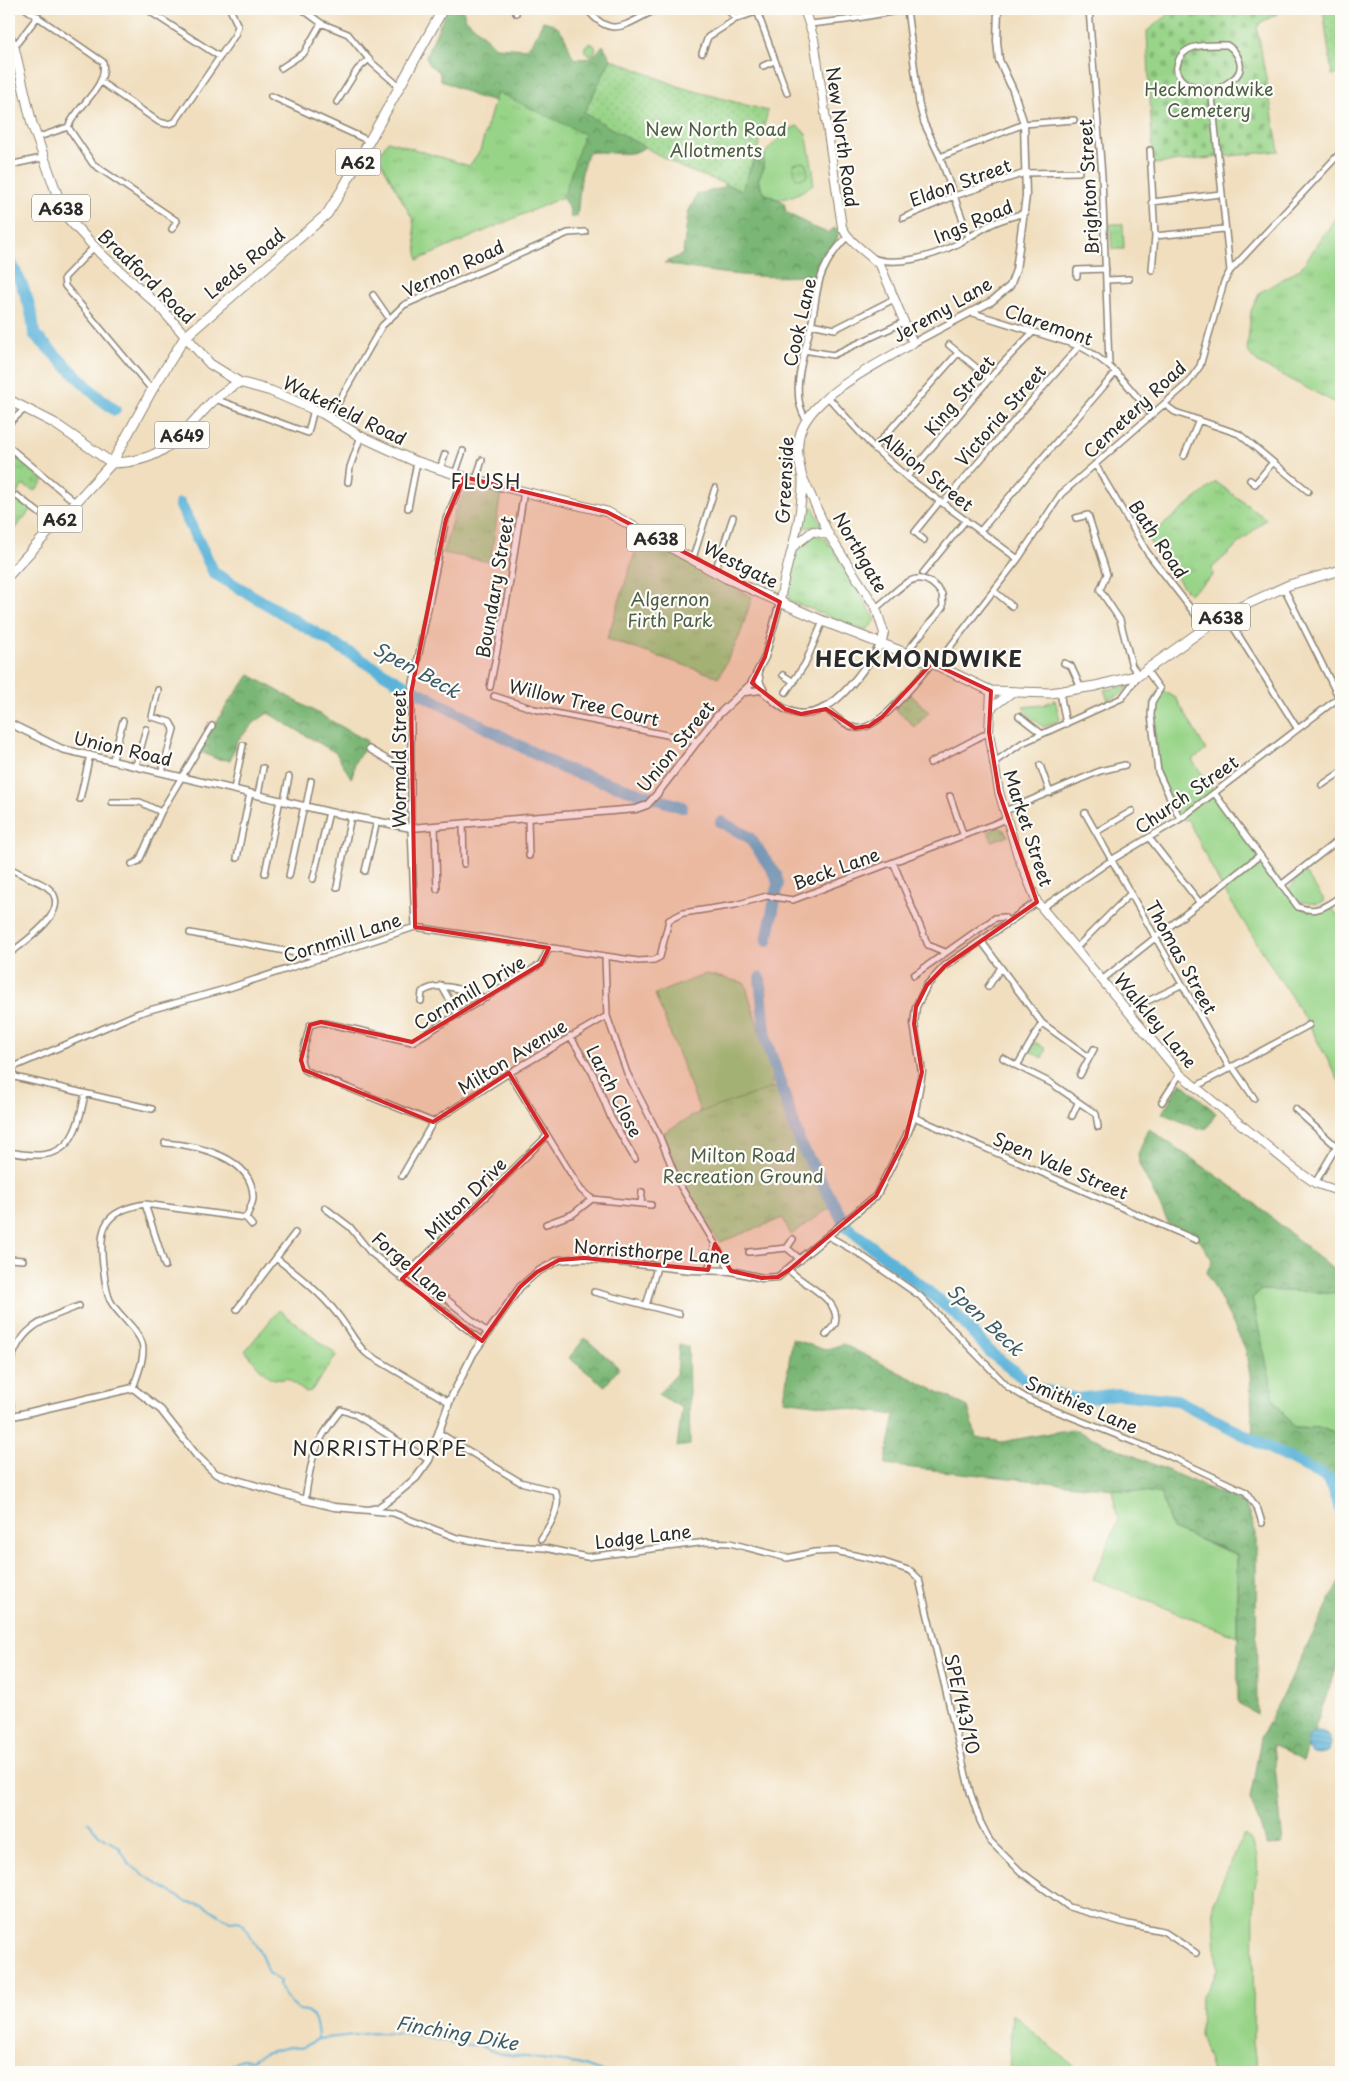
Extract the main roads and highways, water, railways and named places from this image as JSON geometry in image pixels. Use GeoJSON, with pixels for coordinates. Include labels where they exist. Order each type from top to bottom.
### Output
{"type":"FeatureCollection","features":[{"type":"Feature","properties":{"kind":"main road","name":"Leeds Road"},"geometry":{"type":"LineString","coordinates":[[112,463],[152,390],[185,337],[327,214],[443,9]]}},
{"type":"Feature","properties":{"kind":"main road","name":"New North Road"},"geometry":{"type":"LineString","coordinates":[[804,9],[810,24],[840,216],[847,237],[873,257],[883,273],[913,344]]}},
{"type":"Feature","properties":{"kind":"main road","name":"Bradford Road"},"geometry":{"type":"LineString","coordinates":[[9,36],[14,47],[42,158],[64,214],[94,247],[159,306],[210,364],[239,382]]}},
{"type":"Feature","properties":{"kind":"main road","name":"Jeremy Lane"},"geometry":{"type":"LineString","coordinates":[[806,419],[826,396],[913,344]]}},
{"type":"Feature","properties":{"kind":"main road","name":"A649"},"geometry":{"type":"LineString","coordinates":[[112,463],[158,454],[176,442],[215,399],[239,382]]}},
{"type":"Feature","properties":{"kind":"main road","name":"Wakefield Road"},"geometry":{"type":"LineString","coordinates":[[239,382],[271,391],[314,409],[361,436],[416,462],[459,476],[501,486]]}},
{"type":"Feature","properties":{"kind":"main road"},"geometry":{"type":"LineString","coordinates":[[9,400],[54,423],[112,463]]}},
{"type":"Feature","properties":{"kind":"main road","name":"Greenside"},"geometry":{"type":"LineString","coordinates":[[780,602],[783,579],[793,548],[802,476],[797,456],[800,436],[806,419]]}},
{"type":"Feature","properties":{"kind":"main road","name":"A62"},"geometry":{"type":"LineString","coordinates":[[9,575],[112,463]]}},
{"type":"Feature","properties":{"kind":"main road","name":"Northgate"},"geometry":{"type":"LineString","coordinates":[[802,476],[829,535],[876,608],[884,633],[881,646]]}},
{"type":"Feature","properties":{"kind":"main road","name":"Westgate"},"geometry":{"type":"LineString","coordinates":[[501,486],[607,512],[715,571],[881,646]]}},
{"type":"Feature","properties":{"kind":"main road"},"geometry":{"type":"LineString","coordinates":[[793,548],[812,531],[829,535]]}},
{"type":"Feature","properties":{"kind":"main road","name":"A638"},"geometry":{"type":"LineString","coordinates":[[881,646],[934,664],[991,692],[1060,692],[1143,673],[1225,614],[1282,588],[1341,570]]}},
{"type":"Feature","properties":{"kind":"main road","name":"Market Street"},"geometry":{"type":"LineString","coordinates":[[991,692],[989,732],[993,763],[1018,856],[1039,905]]}},
{"type":"Feature","properties":{"kind":"main road"},"geometry":{"type":"LineString","coordinates":[[990,709],[1012,693]]}},
{"type":"Feature","properties":{"kind":"main road","name":"Walkley Lane"},"geometry":{"type":"LineString","coordinates":[[1039,905],[1075,949],[1103,979],[1127,1011],[1180,1074],[1295,1169],[1315,1183],[1341,1192]]}},
{"type":"Feature","properties":{"kind":"water"},"geometry":{"type":"Polygon","coordinates":[[[1319,1731],[1328,1734],[1331,1743],[1328,1752],[1319,1755],[1310,1752],[1307,1743],[1310,1734],[1319,1731]]]}},
{"type":"Feature","properties":{"kind":"waterway"},"geometry":{"type":"LineString","coordinates":[[9,260],[26,296],[32,314],[34,334],[99,398],[115,410]]}},
{"type":"Feature","properties":{"kind":"waterway","name":"Spen Beck"},"geometry":{"type":"LineString","coordinates":[[180,504],[214,573],[397,681],[562,768],[682,807]]}},
{"type":"Feature","properties":{"kind":"waterway","name":"Spen Beck"},"geometry":{"type":"LineString","coordinates":[[721,822],[749,837],[776,875],[778,884],[767,941]]}},
{"type":"Feature","properties":{"kind":"waterway","name":"Spen Beck"},"geometry":{"type":"LineString","coordinates":[[760,978],[766,1040],[800,1143],[846,1226],[956,1314],[992,1354],[1036,1388],[1077,1399],[1118,1394],[1177,1400],[1329,1479],[1341,1512]]}},
{"type":"Feature","properties":{"kind":"waterway"},"geometry":{"type":"LineString","coordinates":[[88,1822],[99,1835],[120,1848],[129,1864],[147,1877],[188,1903],[204,1905],[230,1922],[239,1921],[243,1924],[261,1954],[268,1973],[280,1981],[279,1985],[287,2000],[297,2009],[309,2013],[314,2019],[318,2039]]}},
{"type":"Feature","properties":{"kind":"waterway","name":"Finching Dike"},"geometry":{"type":"LineString","coordinates":[[222,2072],[241,2059],[252,2060],[264,2053],[289,2047],[301,2048],[318,2039],[372,2033],[407,2034],[464,2045],[479,2045],[497,2053],[577,2064],[604,2072]]}},
{"type":"Feature","properties":{"kind":"district","name":"FLUSH"},"geometry":{"type":"Point","coordinates":[486,481]}},
{"type":"Feature","properties":{"kind":"district","name":"HECKMONDWIKE"},"geometry":{"type":"Point","coordinates":[919,657]}},
{"type":"Feature","properties":{"kind":"district","name":"NORRISTHORPE"},"geometry":{"type":"Point","coordinates":[380,1448]}},
{"type":"Feature","properties":{"kind":"park label","name":"Heckmondwike Cemetery"},"geometry":{"type":"Point","coordinates":[1209,98]}},
{"type":"Feature","properties":{"kind":"park label","name":"New North Road Allotments"},"geometry":{"type":"Point","coordinates":[716,138]}},
{"type":"Feature","properties":{"kind":"park label","name":"Algernon Firth Park"},"geometry":{"type":"Point","coordinates":[670,608]}},
{"type":"Feature","properties":{"kind":"park label","name":"Milton Road Recreation Ground"},"geometry":{"type":"Point","coordinates":[743,1164]}}]}
